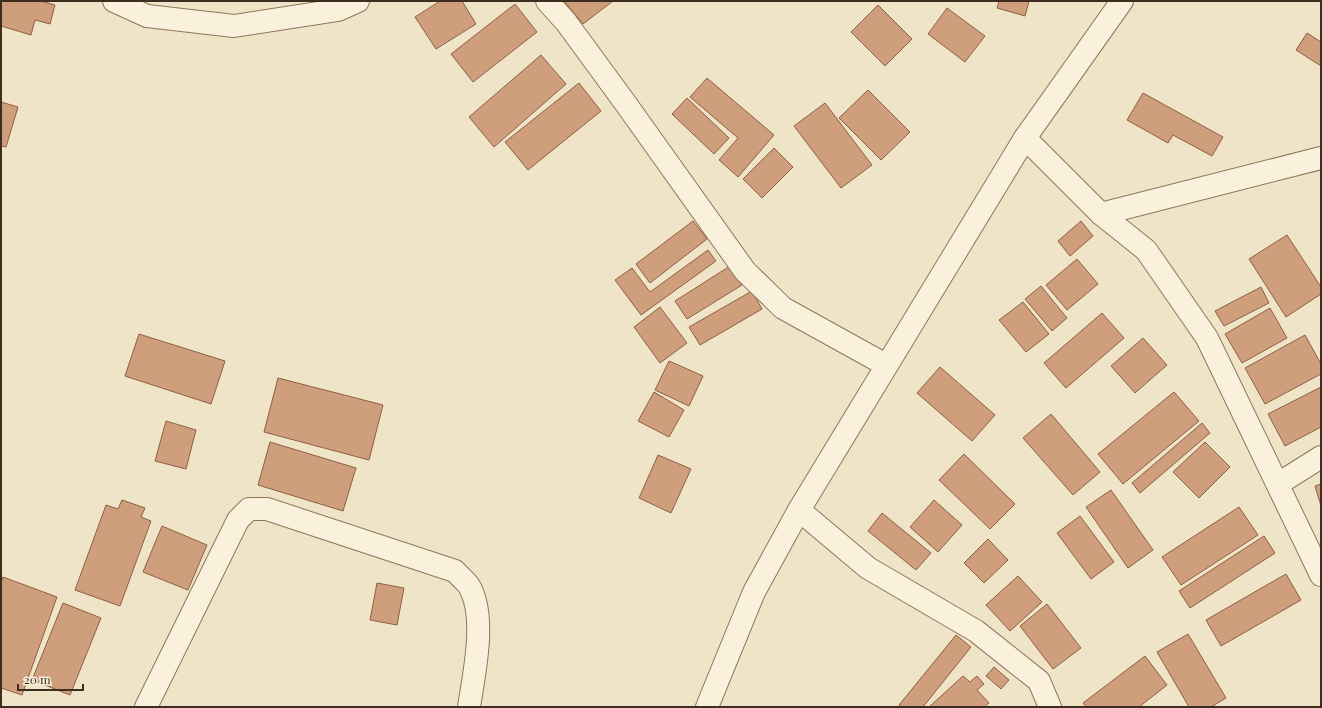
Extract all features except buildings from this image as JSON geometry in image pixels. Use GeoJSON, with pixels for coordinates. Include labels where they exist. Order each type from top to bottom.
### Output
{"type":"FeatureCollection","features":[{"type":"Feature","properties":{"kind":"street"},"geometry":{"type":"LineString","coordinates":[[114,1],[147,16],[234,26],[338,10],[358,1]]}},
{"type":"Feature","properties":{"kind":"street"},"geometry":{"type":"LineString","coordinates":[[547,1],[566,22],[622,98],[745,271],[783,308],[886,365]]}},
{"type":"Feature","properties":{"kind":"street"},"geometry":{"type":"LineString","coordinates":[[707,707],[754,592],[799,510],[1025,138],[1122,1]]}},
{"type":"Feature","properties":{"kind":"street"},"geometry":{"type":"LineString","coordinates":[[1025,138],[1101,214],[1146,250],[1207,338],[1321,575]]}},
{"type":"Feature","properties":{"kind":"street"},"geometry":{"type":"LineString","coordinates":[[1101,214],[1321,158]]}},
{"type":"Feature","properties":{"kind":"street"},"geometry":{"type":"LineString","coordinates":[[1278,484],[1321,457]]}},
{"type":"Feature","properties":{"kind":"street"},"geometry":{"type":"LineString","coordinates":[[146,707],[238,520],[249,509],[267,509],[454,571],[469,586],[477,608],[478,646],[469,707]]}},
{"type":"Feature","properties":{"kind":"street"},"geometry":{"type":"LineString","coordinates":[[799,510],[868,568],[976,631],[1039,681],[1050,707]]}}]}
